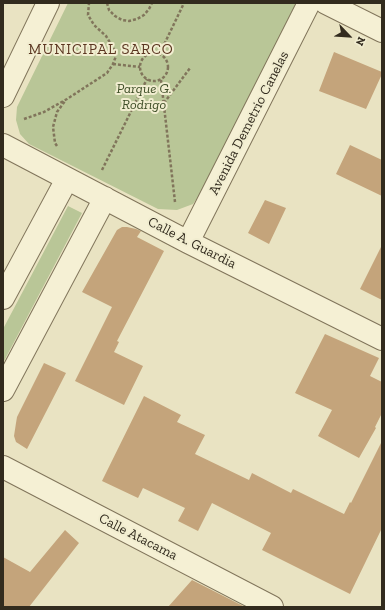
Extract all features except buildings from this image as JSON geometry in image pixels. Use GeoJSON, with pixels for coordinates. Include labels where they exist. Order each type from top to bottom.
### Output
{"type":"FeatureCollection","features":[{"type":"Feature","properties":{"kind":"street"},"geometry":{"type":"LineString","coordinates":[[3,96],[48,3]]}},
{"type":"Feature","properties":{"kind":"street","name":"Avenida Demetrio Canelas"},"geometry":{"type":"LineString","coordinates":[[188,242],[308,3]]}},
{"type":"Feature","properties":{"kind":"street"},"geometry":{"type":"LineString","coordinates":[[326,3],[382,31]]}},
{"type":"Feature","properties":{"kind":"street","name":"Calle A. Guardia"},"geometry":{"type":"LineString","coordinates":[[3,145],[188,242],[382,339]]}},
{"type":"Feature","properties":{"kind":"street"},"geometry":{"type":"LineString","coordinates":[[3,298],[67,178]]}},
{"type":"Feature","properties":{"kind":"street"},"geometry":{"type":"LineString","coordinates":[[3,390],[105,198]]}},
{"type":"Feature","properties":{"kind":"street","name":"Calle Atacama"},"geometry":{"type":"LineString","coordinates":[[3,467],[272,607]]}},
{"type":"Feature","properties":{"kind":"path"},"geometry":{"type":"LineString","coordinates":[[24,119],[44,112],[67,99],[107,74],[114,64],[116,56],[114,49],[106,36],[94,25],[88,15],[88,3]]}},
{"type":"Feature","properties":{"kind":"path"},"geometry":{"type":"LineString","coordinates":[[107,3],[109,10],[115,16],[122,20],[129,21],[144,15],[152,3]]}},
{"type":"Feature","properties":{"kind":"path"},"geometry":{"type":"LineString","coordinates":[[160,53],[184,3]]}},
{"type":"Feature","properties":{"kind":"path"},"geometry":{"type":"LineString","coordinates":[[156,52],[160,53],[167,59],[169,68],[168,73],[161,80],[151,81],[141,72],[140,66],[143,57],[147,54],[156,52]]}},
{"type":"Feature","properties":{"kind":"path"},"geometry":{"type":"LineString","coordinates":[[114,64],[140,66]]}},
{"type":"Feature","properties":{"kind":"path"},"geometry":{"type":"LineString","coordinates":[[164,104],[190,68]]}},
{"type":"Feature","properties":{"kind":"path"},"geometry":{"type":"LineString","coordinates":[[101,172],[147,79]]}},
{"type":"Feature","properties":{"kind":"path"},"geometry":{"type":"LineString","coordinates":[[161,80],[175,202]]}},
{"type":"Feature","properties":{"kind":"path"},"geometry":{"type":"LineString","coordinates":[[58,148],[55,143],[53,127],[57,112],[67,99]]}},
{"type":"Feature","properties":{"kind":"green space","name":"Parque G. Rodrigo"},"geometry":{"type":"Polygon","coordinates":[[[68,3],[297,3],[203,190],[193,204],[177,210],[158,209],[29,144],[20,134],[16,120],[17,107],[68,3]]]}},
{"type":"Feature","properties":{"kind":"green space"},"geometry":{"type":"Polygon","coordinates":[[[68,206],[82,213],[3,363],[3,329],[68,206]]]}},
{"type":"Feature","properties":{"kind":"district","name":"MUNICIPAL SARCO"},"geometry":{"type":"Point","coordinates":[101,50]}}]}
